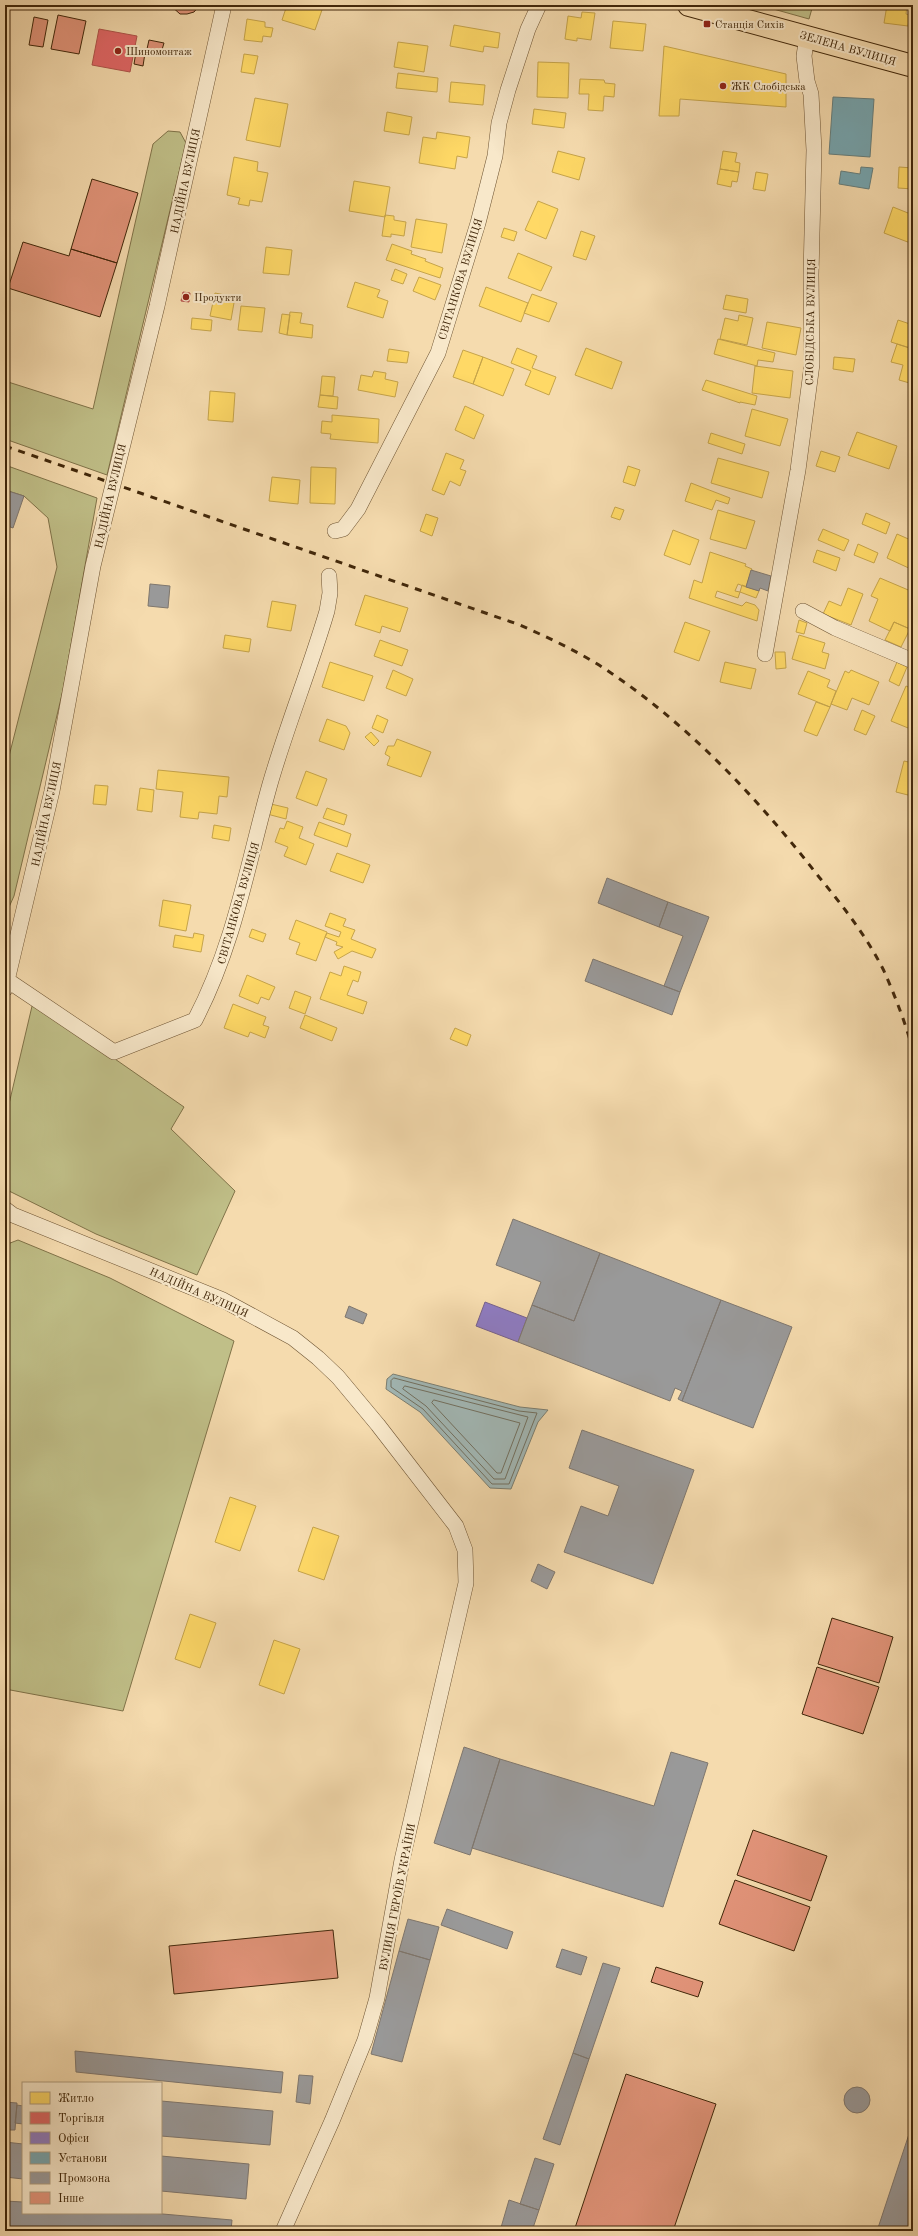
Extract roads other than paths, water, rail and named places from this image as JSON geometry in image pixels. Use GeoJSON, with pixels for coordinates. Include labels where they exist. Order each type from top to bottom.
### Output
{"type":"FeatureCollection","features":[{"type":"Feature","properties":{"kind":"main road","name":"ЗЕЛЕНА ВУЛИЦЯ"},"geometry":{"type":"LineString","coordinates":[[689,5],[913,66]]}},
{"type":"Feature","properties":{"kind":"street","name":"НАДІЙНА ВУЛИЦЯ"},"geometry":{"type":"LineString","coordinates":[[6,985],[52,791],[93,566],[157,306],[224,5]]}},
{"type":"Feature","properties":{"kind":"street","name":"СВІТАНКОВА ВУЛИЦЯ"},"geometry":{"type":"LineString","coordinates":[[335,531],[343,529],[358,509],[438,351],[478,223],[495,156],[499,123],[508,90],[528,28],[539,5]]}},
{"type":"Feature","properties":{"kind":"street","name":"СЛОБІДСЬКА ВУЛИЦЯ"},"geometry":{"type":"LineString","coordinates":[[765,654],[798,470],[812,364],[811,275],[814,150],[811,94],[807,81],[804,56],[807,36]]}},
{"type":"Feature","properties":{"kind":"street","name":"СВІТАНКОВА ВУЛИЦЯ"},"geometry":{"type":"LineString","coordinates":[[6,985],[114,1052],[195,1020],[211,989],[225,951],[248,876],[270,783],[327,610],[330,593],[329,576]]}},
{"type":"Feature","properties":{"kind":"street"},"geometry":{"type":"LineString","coordinates":[[803,611],[836,628],[913,661]]}},
{"type":"Feature","properties":{"kind":"street","name":"НАДІЙНА ВУЛИЦЯ"},"geometry":{"type":"LineString","coordinates":[[5,1209],[13,1215],[223,1300],[293,1338],[338,1377],[378,1425],[456,1526],[465,1550]]}},
{"type":"Feature","properties":{"kind":"street","name":"ВУЛИЦЯ ГЕРОЇВ УКРАЇНИ"},"geometry":{"type":"LineString","coordinates":[[283,2231],[335,2113],[365,2040],[377,1998],[402,1860],[466,1583],[465,1550]]}},
{"type":"Feature","properties":{"kind":"water"},"geometry":{"type":"Polygon","coordinates":[[[393,1374],[520,1407],[548,1410],[538,1422],[511,1489],[490,1488],[420,1412],[386,1389],[387,1379],[393,1374]]]}},
{"type":"Feature","properties":{"kind":"railway"},"geometry":{"type":"LineString","coordinates":[[5,446],[520,625],[578,653],[611,673],[669,717],[723,767],[773,821],[828,888],[862,934],[884,971],[900,1010],[913,1051]]}},
{"type":"Feature","properties":{"kind":"place","name":"Станція Сихів"},"geometry":{"type":"Point","coordinates":[707,24]}},
{"type":"Feature","properties":{"kind":"place","name":"Шиномонтаж"},"geometry":{"type":"Point","coordinates":[118,51]}},
{"type":"Feature","properties":{"kind":"place","name":"ЖК Слобідська"},"geometry":{"type":"Point","coordinates":[723,86]}},
{"type":"Feature","properties":{"kind":"place","name":"Продукти"},"geometry":{"type":"Point","coordinates":[186,297]}}]}
